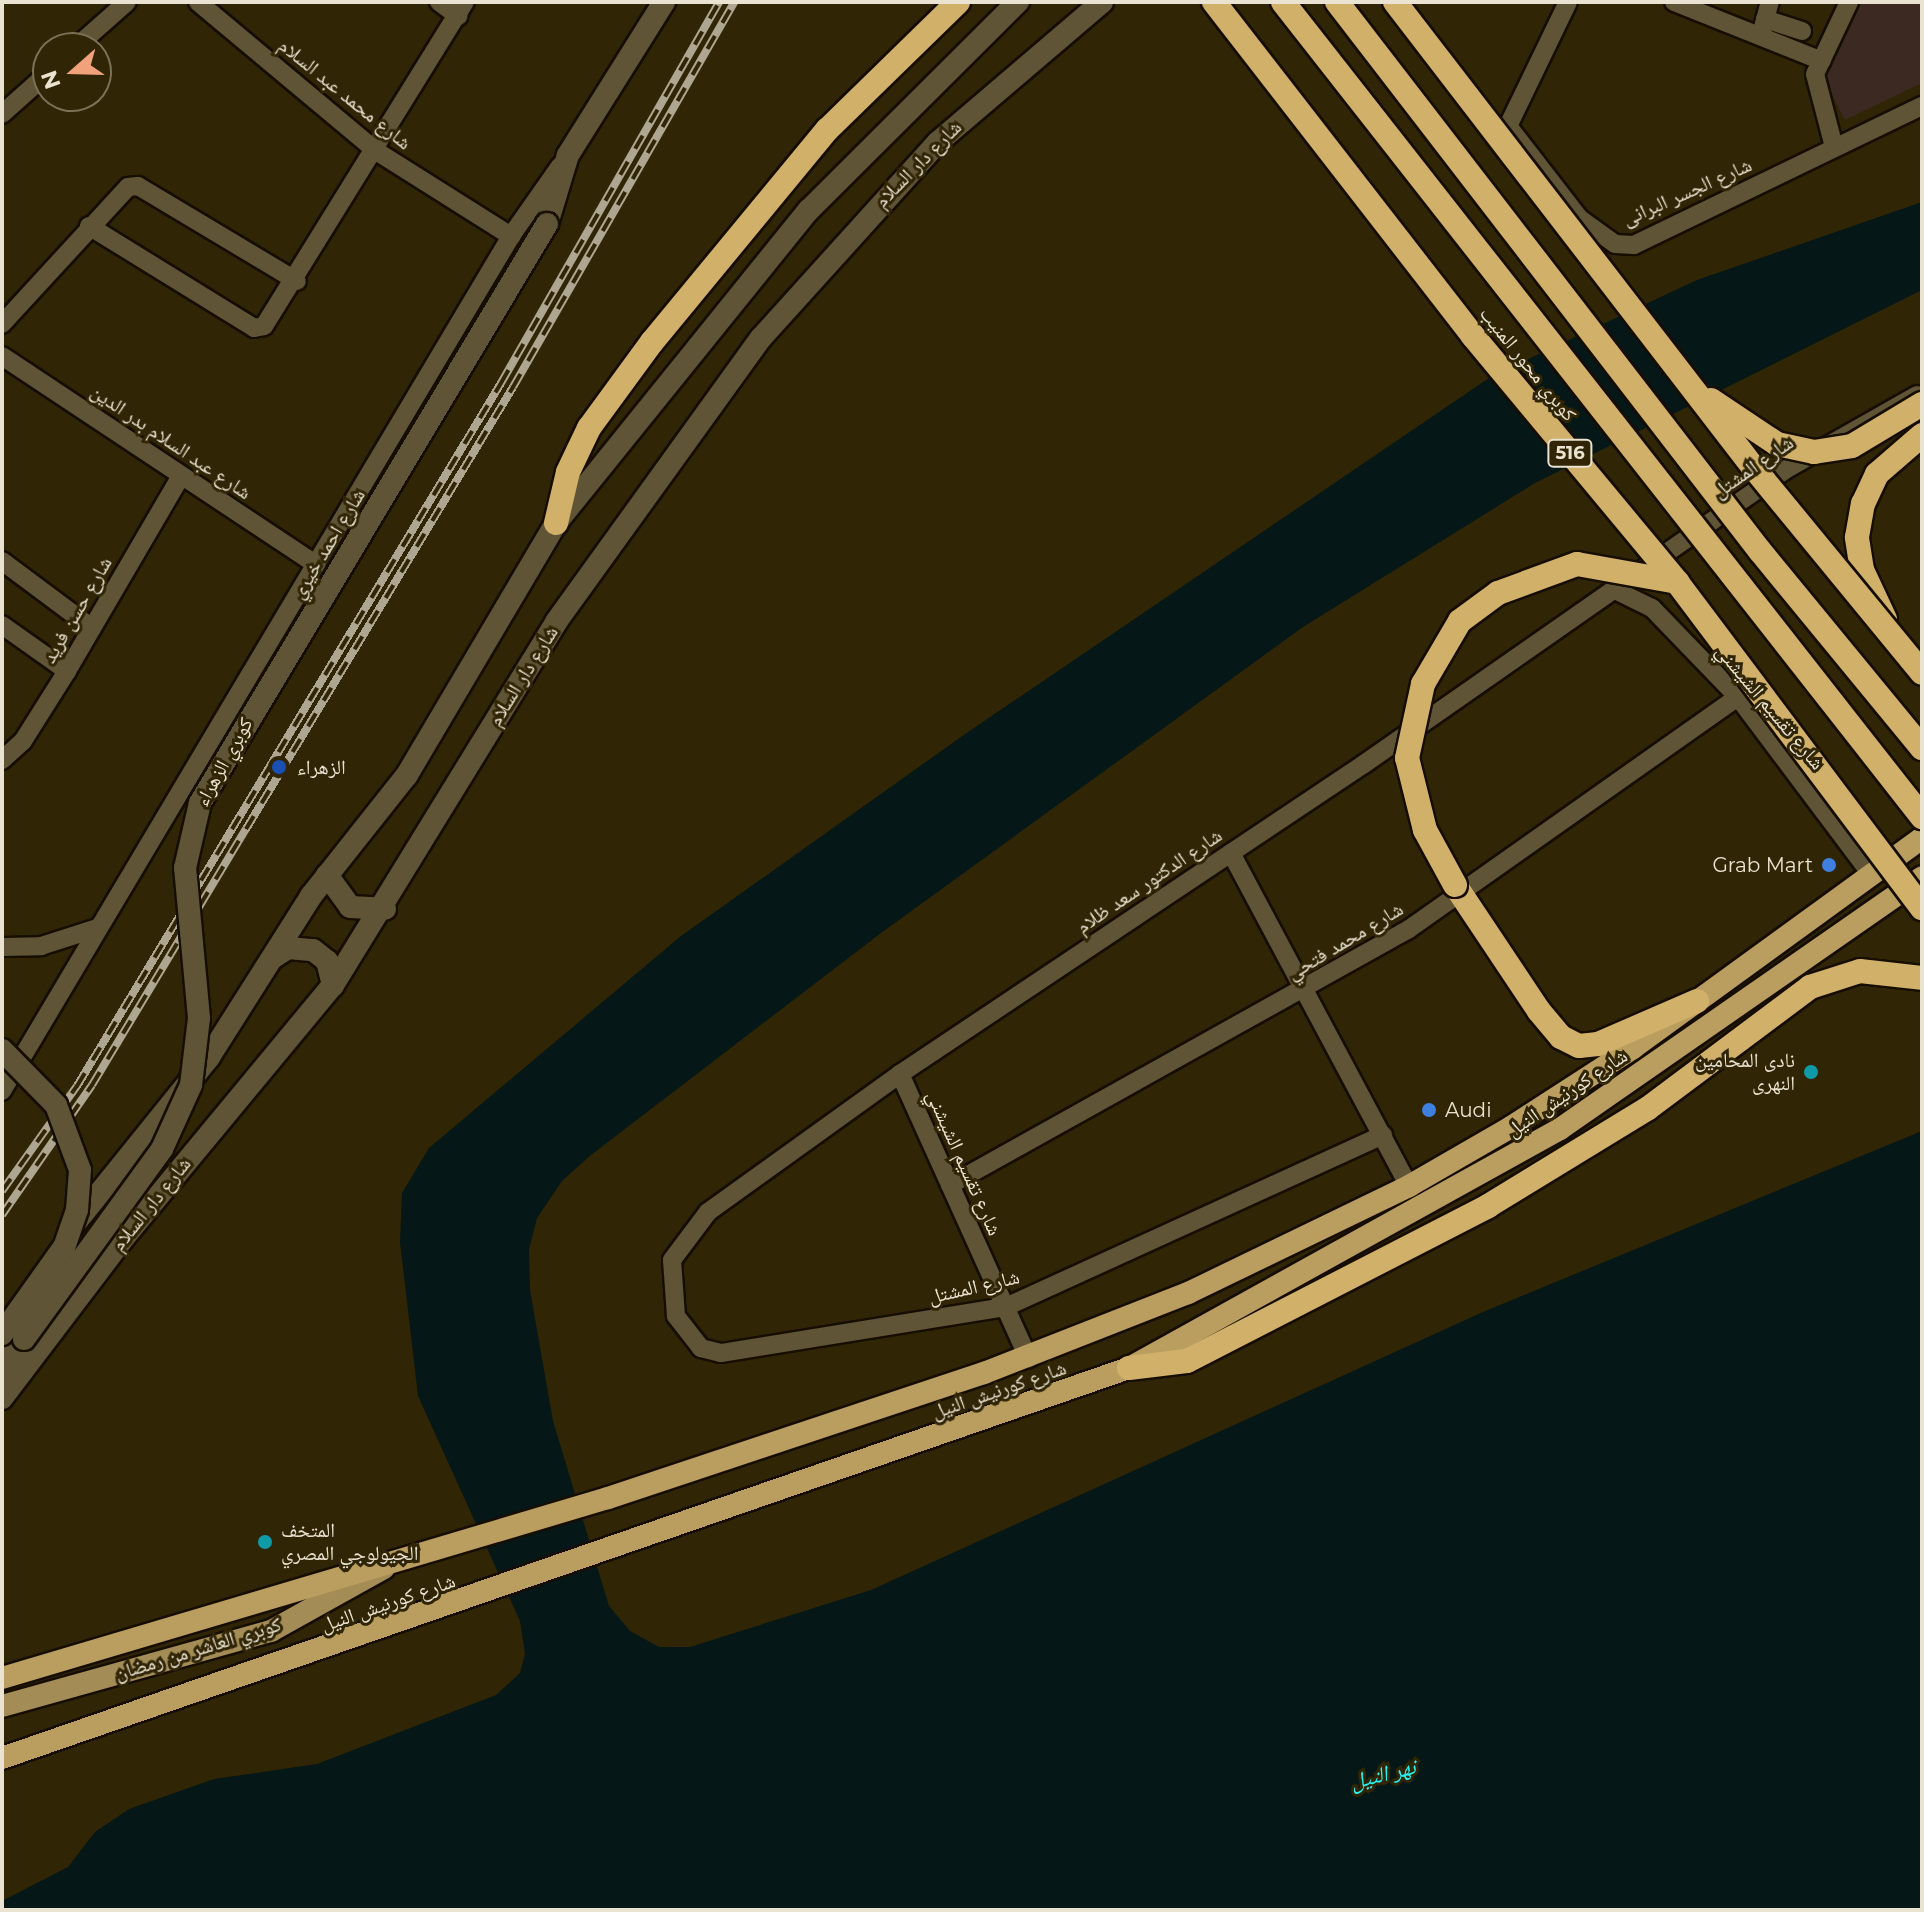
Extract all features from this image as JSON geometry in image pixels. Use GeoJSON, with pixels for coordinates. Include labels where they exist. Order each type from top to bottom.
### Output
{"type":"FeatureCollection","features":[{"type":"Feature","properties":{"kind":"highway"},"geometry":{"type":"LineString","coordinates":[[556,523],[578,448],[614,391],[798,163],[958,2]]}},
{"type":"Feature","properties":{"kind":"highway","name":"كوبري محور المنيب"},"geometry":{"type":"LineString","coordinates":[[1214,2],[1473,336],[1677,582],[1922,908]]}},
{"type":"Feature","properties":{"kind":"highway","name":"كوبري محور المنيب"},"geometry":{"type":"LineString","coordinates":[[1283,2],[1922,817]]}},
{"type":"Feature","properties":{"kind":"highway"},"geometry":{"type":"LineString","coordinates":[[1337,2],[1760,551],[1922,748]]}},
{"type":"Feature","properties":{"kind":"highway"},"geometry":{"type":"LineString","coordinates":[[1395,2],[1916,666]]}},
{"type":"Feature","properties":{"kind":"highway"},"geometry":{"type":"LineString","coordinates":[[1699,393],[1777,444],[1814,452],[1852,446],[1922,404]]}},
{"type":"Feature","properties":{"kind":"highway"},"geometry":{"type":"LineString","coordinates":[[1916,666],[1875,602],[1857,537],[1877,474],[1922,435]]}},
{"type":"Feature","properties":{"kind":"highway"},"geometry":{"type":"LineString","coordinates":[[1677,582],[1577,564],[1498,593],[1460,621],[1423,684],[1407,758],[1425,830],[1458,890],[1539,1011],[1561,1037],[1579,1046],[1598,1044],[1697,1001]]}},
{"type":"Feature","properties":{"kind":"highway","name":"شارع كورنيش النيل"},"geometry":{"type":"LineString","coordinates":[[2,1678],[432,1554],[608,1498],[1028,1358],[1215,1280],[1409,1186],[1511,1127],[1697,1001],[1922,838]]}},
{"type":"Feature","properties":{"kind":"highway","name":"شارع كورنيش النيل"},"geometry":{"type":"LineString","coordinates":[[2,1758],[449,1608],[619,1545],[1129,1368],[1560,1129],[1922,877]]}},
{"type":"Feature","properties":{"kind":"highway"},"geometry":{"type":"LineString","coordinates":[[1129,1368],[1187,1361],[1488,1206],[1647,1109],[1810,987],[1860,971],[1922,978]]}},
{"type":"Feature","properties":{"kind":"main road","name":"شارع احمد خيري"},"geometry":{"type":"LineString","coordinates":[[568,155],[664,2]]}},
{"type":"Feature","properties":{"kind":"main road"},"geometry":{"type":"LineString","coordinates":[[2,1317],[209,1057],[327,875],[420,755],[556,523],[800,220],[1018,2]]}},
{"type":"Feature","properties":{"kind":"main road","name":"شارع دار السلام"},"geometry":{"type":"LineString","coordinates":[[2,1398],[121,1241],[333,985],[385,909],[556,622],[761,338],[937,143],[1102,2]]}},
{"type":"Feature","properties":{"kind":"main road","name":"كوبري الزهراء"},"geometry":{"type":"LineString","coordinates":[[13,1336],[162,1149],[188,1096],[199,1018],[185,868],[200,803],[547,224],[568,155]]}},
{"type":"Feature","properties":{"kind":"main road"},"geometry":{"type":"LineString","coordinates":[[327,875],[335,894],[350,907],[385,909]]}},
{"type":"Feature","properties":{"kind":"main road"},"geometry":{"type":"LineString","coordinates":[[274,957],[297,946],[313,950],[327,961],[333,985]]}},
{"type":"Feature","properties":{"kind":"main road","name":"كوبري الزهراء"},"geometry":{"type":"LineString","coordinates":[[2,1050],[56,1105],[80,1170],[77,1210],[64,1247],[13,1336],[2,1368]]}},
{"type":"Feature","properties":{"kind":"main road","name":"كوبري العاشر من رمضان"},"geometry":{"type":"LineString","coordinates":[[2,1706],[271,1631],[384,1568]]}},
{"type":"Feature","properties":{"kind":"street"},"geometry":{"type":"LineString","coordinates":[[93,32],[127,2]]}},
{"type":"Feature","properties":{"kind":"street","name":"شارع محمد عبد السلام"},"geometry":{"type":"LineString","coordinates":[[198,2],[376,151],[511,236]]}},
{"type":"Feature","properties":{"kind":"street"},"geometry":{"type":"LineString","coordinates":[[89,226],[254,328],[272,321],[461,9],[439,2]]}},
{"type":"Feature","properties":{"kind":"street","name":"شارع الجسر البرانى"},"geometry":{"type":"LineString","coordinates":[[1568,2],[1508,126],[1579,218],[1615,244],[1634,245],[1922,106]]}},
{"type":"Feature","properties":{"kind":"street"},"geometry":{"type":"LineString","coordinates":[[1674,2],[1822,61]]}},
{"type":"Feature","properties":{"kind":"street"},"geometry":{"type":"LineString","coordinates":[[1834,147],[1814,84],[1849,2]]}},
{"type":"Feature","properties":{"kind":"street"},"geometry":{"type":"LineString","coordinates":[[1760,38],[1768,10],[1802,31]]}},
{"type":"Feature","properties":{"kind":"street"},"geometry":{"type":"LineString","coordinates":[[2,114],[32,87]]}},
{"type":"Feature","properties":{"kind":"street","name":"شارع احمد خيري"},"geometry":{"type":"LineString","coordinates":[[3,1089],[511,236],[568,155]]}},
{"type":"Feature","properties":{"kind":"street"},"geometry":{"type":"LineString","coordinates":[[2,324],[128,187],[138,186],[297,281]]}},
{"type":"Feature","properties":{"kind":"street","name":"شارع عبد السلام بدر الدين"},"geometry":{"type":"LineString","coordinates":[[2,356],[316,565]]}},
{"type":"Feature","properties":{"kind":"street","name":"شارع المشتل"},"geometry":{"type":"LineString","coordinates":[[1617,591],[1785,470],[1922,393]]}},
{"type":"Feature","properties":{"kind":"street","name":"شارع حسن فريد"},"geometry":{"type":"LineString","coordinates":[[2,760],[23,741],[181,476]]}},
{"type":"Feature","properties":{"kind":"street"},"geometry":{"type":"LineString","coordinates":[[2,561],[92,628]]}},
{"type":"Feature","properties":{"kind":"street","name":"شارع تقسيم الشيشني"},"geometry":{"type":"LineString","coordinates":[[1617,591],[1652,608],[1738,697],[1870,873]]}},
{"type":"Feature","properties":{"kind":"street","name":"شارع الدكتور سعد ظلام"},"geometry":{"type":"LineString","coordinates":[[708,1212],[900,1074],[1617,591]]}},
{"type":"Feature","properties":{"kind":"street"},"geometry":{"type":"LineString","coordinates":[[2,625],[67,671]]}},
{"type":"Feature","properties":{"kind":"street","name":"شارع محمد فتحي"},"geometry":{"type":"LineString","coordinates":[[950,1185],[1306,991],[1738,697]]}},
{"type":"Feature","properties":{"kind":"street"},"geometry":{"type":"LineString","coordinates":[[1231,853],[1409,1186]]}},
{"type":"Feature","properties":{"kind":"street"},"geometry":{"type":"LineString","coordinates":[[2,947],[41,946],[97,928]]}},
{"type":"Feature","properties":{"kind":"street","name":"شارع تقسيم الشيشني"},"geometry":{"type":"LineString","coordinates":[[900,1074],[1028,1358]]}},
{"type":"Feature","properties":{"kind":"street","name":"شارع المشتل"},"geometry":{"type":"LineString","coordinates":[[708,1212],[672,1260],[676,1316],[701,1348],[721,1353],[763,1350],[1005,1307],[1383,1135]]}},
{"type":"Feature","properties":{"kind":"shaded area"},"geometry":{"type":"Polygon","coordinates":[[[1858,2],[1922,2],[1922,83],[1845,120],[1823,78],[1858,2]]]}},
{"type":"Feature","properties":{"kind":"water","name":"نهر النيل"},"geometry":{"type":"Polygon","coordinates":[[[1922,202],[1922,290],[1535,483],[1303,627],[881,933],[591,1155],[562,1181],[537,1218],[529,1249],[530,1290],[553,1421],[609,1606],[630,1631],[659,1647],[690,1647],[871,1590],[1483,1312],[1922,1131],[1922,1910],[2,1910],[2,1901],[68,1867],[95,1832],[129,1809],[214,1779],[317,1764],[496,1695],[520,1673],[525,1654],[520,1621],[418,1396],[400,1242],[402,1193],[429,1148],[681,936],[968,732],[1492,376],[1697,280],[1922,202]]]}},
{"type":"Feature","properties":{"kind":"railway"},"geometry":{"type":"LineString","coordinates":[[2,1191],[77,1086],[501,383],[719,2]]}},
{"type":"Feature","properties":{"kind":"railway"},"geometry":{"type":"LineString","coordinates":[[2,1215],[92,1085],[513,387],[734,2]]}},
{"type":"Feature","properties":{"kind":"place","name":"الزهراء"},"geometry":{"type":"Point","coordinates":[279,767]}},
{"type":"Feature","properties":{"kind":"place","name":"Grab Mart"},"geometry":{"type":"Point","coordinates":[1829,865]}},
{"type":"Feature","properties":{"kind":"place","name":"نادى المحامين النهرى"},"geometry":{"type":"Point","coordinates":[1811,1072]}},
{"type":"Feature","properties":{"kind":"place","name":"Audi"},"geometry":{"type":"Point","coordinates":[1429,1110]}},
{"type":"Feature","properties":{"kind":"place","name":"المتخف الجيولوجي المصري"},"geometry":{"type":"Point","coordinates":[265,1542]}}]}
